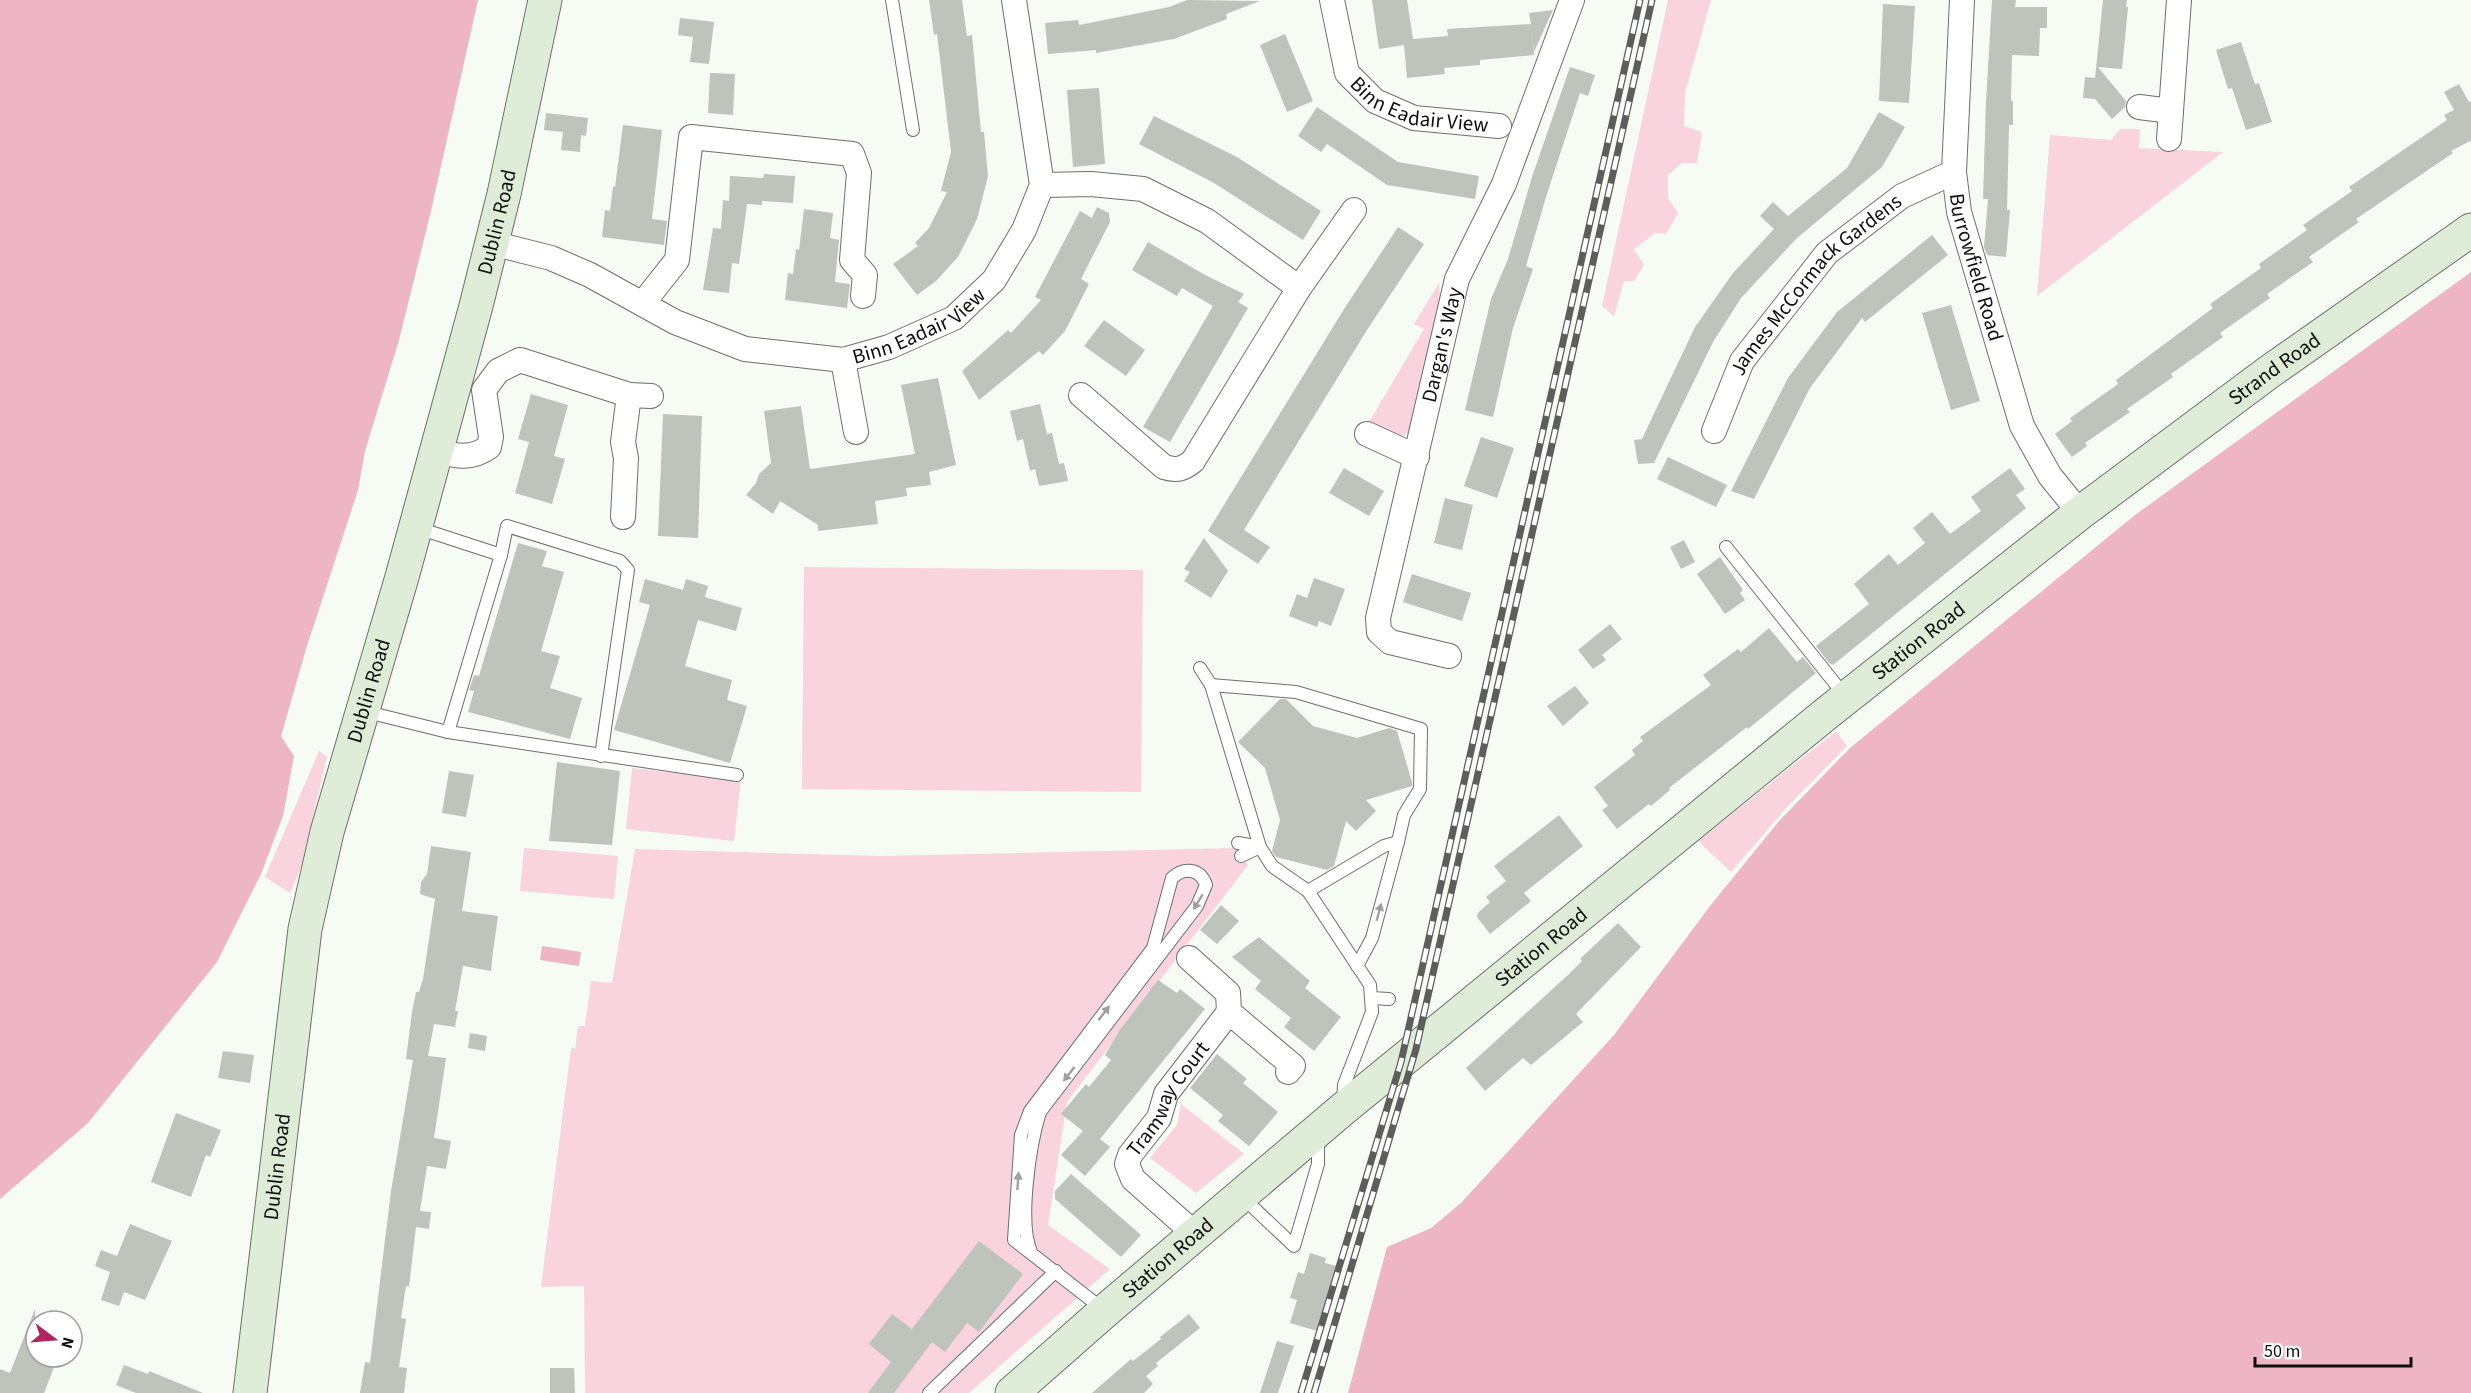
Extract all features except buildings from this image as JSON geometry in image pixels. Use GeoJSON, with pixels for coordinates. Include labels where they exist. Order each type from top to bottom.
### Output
{"type":"FeatureCollection","features":[{"type":"Feature","properties":{"kind":"main road","name":"Dublin Road"},"geometry":{"type":"LineString","coordinates":[[250,1393],[305,929],[327,832],[492,243],[545,0]]}},
{"type":"Feature","properties":{"kind":"main road","name":"Strand Road"},"geometry":{"type":"LineString","coordinates":[[2080,513],[2270,372],[2471,230]]}},
{"type":"Feature","properties":{"kind":"main road","name":"Station Road"},"geometry":{"type":"LineString","coordinates":[[1012,1393],[1343,1109],[1847,698],[2080,513]]}},
{"type":"Feature","properties":{"kind":"street"},"geometry":{"type":"LineString","coordinates":[[1014,0],[1042,185],[1091,184],[1143,189],[1207,221],[1299,288]]}},
{"type":"Feature","properties":{"kind":"street","name":"Binn Eadair View"},"geometry":{"type":"LineString","coordinates":[[1332,0],[1347,73],[1375,101],[1414,118],[1499,126]]}},
{"type":"Feature","properties":{"kind":"street","name":"Dargan's Way"},"geometry":{"type":"LineString","coordinates":[[1449,656],[1390,642],[1379,632],[1378,618],[1457,279],[1504,184],[1572,0]]}},
{"type":"Feature","properties":{"kind":"street","name":"Burrowfield Road"},"geometry":{"type":"LineString","coordinates":[[1962,0],[1954,172],[1959,212],[2022,426],[2050,476],[2080,513]]}},
{"type":"Feature","properties":{"kind":"street"},"geometry":{"type":"LineString","coordinates":[[2169,139],[2179,0]]}},
{"type":"Feature","properties":{"kind":"street"},"geometry":{"type":"LineString","coordinates":[[2139,107],[2171,111]]}},
{"type":"Feature","properties":{"kind":"street"},"geometry":{"type":"LineString","coordinates":[[643,303],[677,260],[691,137],[852,154],[859,173],[852,260],[865,275],[863,296]]}},
{"type":"Feature","properties":{"kind":"street","name":"James McCormack Gardens"},"geometry":{"type":"LineString","coordinates":[[1714,431],[1742,361],[1827,253],[1902,196],[1954,172]]}},
{"type":"Feature","properties":{"kind":"street","name":"Binn Eadair View"},"geometry":{"type":"LineString","coordinates":[[492,243],[551,258],[590,274],[675,322],[745,349],[843,360],[889,347],[954,318],[994,280],[1024,230],[1042,185]]}},
{"type":"Feature","properties":{"kind":"street"},"geometry":{"type":"LineString","coordinates":[[1081,395],[1164,467],[1175,470],[1184,468],[1198,454],[1299,288],[1354,210]]}},
{"type":"Feature","properties":{"kind":"street"},"geometry":{"type":"LineString","coordinates":[[435,451],[462,457],[480,454],[489,447],[490,437],[484,390],[498,371],[520,360],[640,395],[623,442],[626,458],[623,517]]}},
{"type":"Feature","properties":{"kind":"street"},"geometry":{"type":"LineString","coordinates":[[843,360],[856,432]]}},
{"type":"Feature","properties":{"kind":"street"},"geometry":{"type":"LineString","coordinates":[[1367,434],[1417,457]]}},
{"type":"Feature","properties":{"kind":"street"},"geometry":{"type":"LineString","coordinates":[[1189,958],[1228,993],[1229,1012],[1293,1066],[1288,1072]]}},
{"type":"Feature","properties":{"kind":"street","name":"Tramway Court"},"geometry":{"type":"LineString","coordinates":[[1195,1234],[1133,1179],[1127,1164],[1130,1155],[1159,1118],[1166,1094],[1229,1012]]}},
{"type":"Feature","properties":{"kind":"lane"},"geometry":{"type":"LineString","coordinates":[[892,0],[913,130]]}},
{"type":"Feature","properties":{"kind":"lane"},"geometry":{"type":"LineString","coordinates":[[448,732],[501,555],[507,526],[620,561],[628,570],[601,756]]}},
{"type":"Feature","properties":{"kind":"lane"},"geometry":{"type":"LineString","coordinates":[[414,527],[501,555]]}},
{"type":"Feature","properties":{"kind":"lane"},"geometry":{"type":"LineString","coordinates":[[1726,547],[1847,698]]}},
{"type":"Feature","properties":{"kind":"lane"},"geometry":{"type":"LineString","coordinates":[[1200,668],[1211,685],[1260,847],[1272,866],[1308,891],[1370,986],[1372,1012],[1343,1087],[1343,1109]]}},
{"type":"Feature","properties":{"kind":"lane"},"geometry":{"type":"LineString","coordinates":[[1211,685],[1296,692],[1421,729],[1420,789],[1404,815],[1372,938],[1357,966]]}},
{"type":"Feature","properties":{"kind":"lane"},"geometry":{"type":"LineString","coordinates":[[362,711],[448,732],[737,775]]}},
{"type":"Feature","properties":{"kind":"lane"},"geometry":{"type":"LineString","coordinates":[[1308,891],[1384,846],[1398,842]]}},
{"type":"Feature","properties":{"kind":"lane"},"geometry":{"type":"LineString","coordinates":[[1238,843],[1260,847]]}},
{"type":"Feature","properties":{"kind":"lane"},"geometry":{"type":"LineString","coordinates":[[1242,856],[1260,847]]}},
{"type":"Feature","properties":{"kind":"lane"},"geometry":{"type":"LineString","coordinates":[[1031,1252],[1026,1241],[1024,1223],[1034,1131],[1040,1112],[1197,906],[1206,885],[1200,873],[1187,871],[1172,879],[1154,948],[1048,1087],[1023,1124],[1014,1240],[1105,1311]]}},
{"type":"Feature","properties":{"kind":"lane"},"geometry":{"type":"LineString","coordinates":[[1371,998],[1389,999]]}},
{"type":"Feature","properties":{"kind":"lane"},"geometry":{"type":"LineString","coordinates":[[1241,1196],[1294,1246],[1318,1164],[1318,1148],[1309,1138]]}},
{"type":"Feature","properties":{"kind":"lane"},"geometry":{"type":"LineString","coordinates":[[929,1393],[1056,1271]]}},
{"type":"Feature","properties":{"kind":"shaded area"},"geometry":{"type":"Polygon","coordinates":[[[0,0],[478,0],[431,211],[399,340],[365,451],[358,490],[306,649],[281,736],[294,756],[283,816],[261,874],[217,962],[88,1123],[0,1199],[0,0]]]}},
{"type":"Feature","properties":{"kind":"shaded area"},"geometry":{"type":"Polygon","coordinates":[[[1668,0],[1711,0],[1685,93],[1684,126],[1702,132],[1697,163],[1682,163],[1668,175],[1668,198],[1678,213],[1666,234],[1655,233],[1634,249],[1644,265],[1634,281],[1624,281],[1614,316],[1602,306],[1668,0]]]}},
{"type":"Feature","properties":{"kind":"shaded area"},"geometry":{"type":"Polygon","coordinates":[[[2120,129],[2140,129],[2139,148],[2223,152],[2037,296],[2050,135],[2111,140],[2120,129]]]}},
{"type":"Feature","properties":{"kind":"shaded area"},"geometry":{"type":"Polygon","coordinates":[[[2471,272],[2471,1393],[1348,1393],[1387,1247],[1431,1228],[1461,1203],[1614,1035],[1710,906],[1779,821],[1850,748],[2135,515],[2471,272]]]}},
{"type":"Feature","properties":{"kind":"shaded area"},"geometry":{"type":"Polygon","coordinates":[[[1439,283],[1441,314],[1410,431],[1393,438],[1365,429],[1424,329],[1414,324],[1439,283]]]}},
{"type":"Feature","properties":{"kind":"shaded area"},"geometry":{"type":"Polygon","coordinates":[[[804,567],[1143,570],[1141,792],[802,789],[804,567]]]}},
{"type":"Feature","properties":{"kind":"shaded area"},"geometry":{"type":"Polygon","coordinates":[[[1836,731],[1847,746],[1787,807],[1731,872],[1698,841],[1836,731]]]}},
{"type":"Feature","properties":{"kind":"shaded area"},"geometry":{"type":"Polygon","coordinates":[[[319,751],[327,757],[301,867],[290,893],[265,877],[319,751]]]}},
{"type":"Feature","properties":{"kind":"shaded area"},"geometry":{"type":"Polygon","coordinates":[[[632,768],[741,780],[734,841],[626,829],[632,768]]]}},
{"type":"Feature","properties":{"kind":"shaded area"},"geometry":{"type":"Polygon","coordinates":[[[524,848],[618,856],[614,899],[520,891],[524,848]]]}},
{"type":"Feature","properties":{"kind":"shaded area"},"geometry":{"type":"Polygon","coordinates":[[[1237,848],[1248,865],[1067,1102],[1048,1225],[1110,1269],[969,1393],[585,1393],[584,1286],[541,1287],[571,1048],[575,1049],[578,1026],[585,1026],[591,981],[612,983],[635,849],[880,856],[1237,848]]]}},
{"type":"Feature","properties":{"kind":"shaded area"},"geometry":{"type":"Polygon","coordinates":[[[542,946],[581,952],[579,966],[540,960],[542,946]]]}},
{"type":"Feature","properties":{"kind":"shaded area"},"geometry":{"type":"Polygon","coordinates":[[[1181,1104],[1244,1154],[1196,1193],[1150,1158],[1177,1125],[1181,1104]]]}},
{"type":"Feature","properties":{"kind":"railway"},"geometry":{"type":"LineString","coordinates":[[1301,1393],[1401,1062],[1640,0]]}},
{"type":"Feature","properties":{"kind":"railway"},"geometry":{"type":"LineString","coordinates":[[1314,1393],[1416,1049],[1652,0]]}}]}
